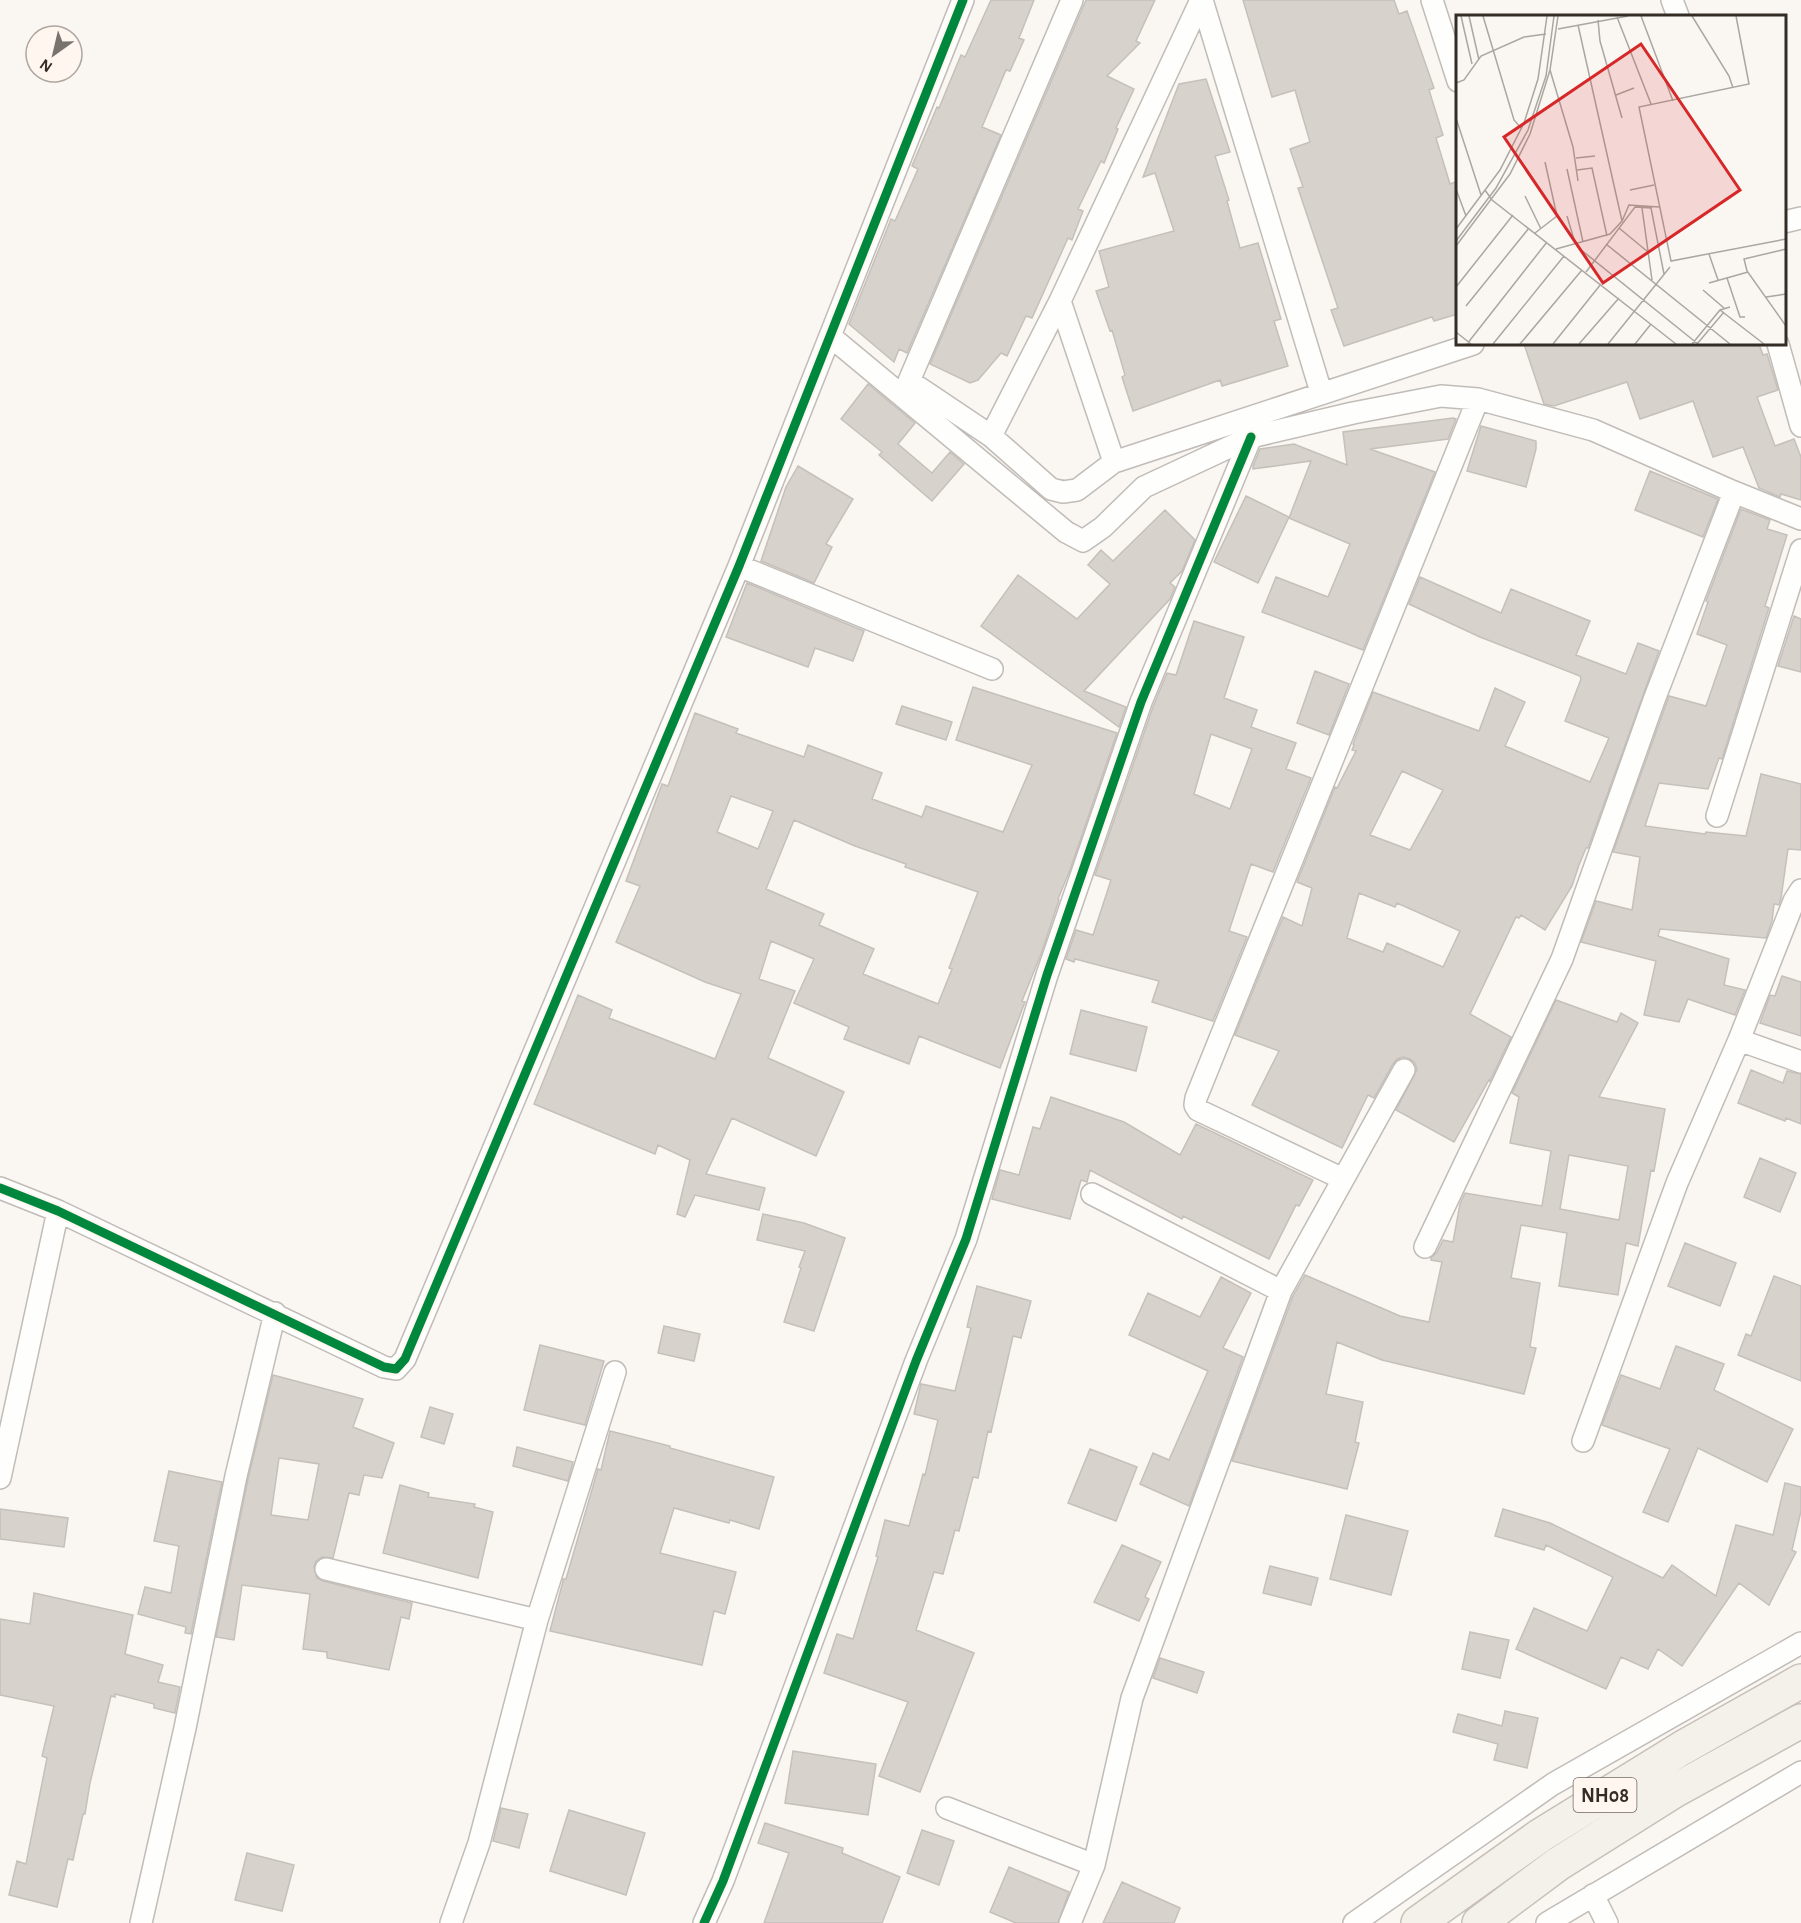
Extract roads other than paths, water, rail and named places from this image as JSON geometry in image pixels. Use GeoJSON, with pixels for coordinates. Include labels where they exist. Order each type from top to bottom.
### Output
{"type":"FeatureCollection","features":[{"type":"Feature","properties":{"kind":"highway","name":"NH08"},"geometry":{"type":"LineString","coordinates":[[1418,1923],[1540,1835],[1682,1748],[1801,1681]]}},
{"type":"Feature","properties":{"kind":"highway","name":"NH08"},"geometry":{"type":"LineString","coordinates":[[1479,1923],[1558,1864],[1665,1797],[1801,1721]]}},
{"type":"Feature","properties":{"kind":"street"},"geometry":{"type":"LineString","coordinates":[[0,1188],[58,1212],[275,1313],[384,1367],[396,1369],[405,1359],[739,566],[963,0]]}},
{"type":"Feature","properties":{"kind":"street"},"geometry":{"type":"LineString","coordinates":[[1072,0],[909,381],[991,436],[1051,489],[1064,492],[1077,490],[1114,462],[1321,392],[1470,345]]}},
{"type":"Feature","properties":{"kind":"street"},"geometry":{"type":"LineString","coordinates":[[991,436],[1060,301],[1201,0]]}},
{"type":"Feature","properties":{"kind":"street"},"geometry":{"type":"LineString","coordinates":[[1201,0],[1321,392]]}},
{"type":"Feature","properties":{"kind":"street"},"geometry":{"type":"LineString","coordinates":[[1432,0],[1456,75]]}},
{"type":"Feature","properties":{"kind":"street"},"geometry":{"type":"LineString","coordinates":[[1672,0],[1678,15]]}},
{"type":"Feature","properties":{"kind":"street"},"geometry":{"type":"LineString","coordinates":[[1786,222],[1801,218]]}},
{"type":"Feature","properties":{"kind":"street"},"geometry":{"type":"LineString","coordinates":[[1060,301],[1114,462]]}},
{"type":"Feature","properties":{"kind":"street"},"geometry":{"type":"LineString","coordinates":[[830,336],[1066,532],[1083,541],[1103,527],[1144,487],[1251,437],[1353,413],[1441,396],[1479,399],[1593,430],[1801,519]]}},
{"type":"Feature","properties":{"kind":"street"},"geometry":{"type":"LineString","coordinates":[[1778,345],[1801,426]]}},
{"type":"Feature","properties":{"kind":"street"},"geometry":{"type":"LineString","coordinates":[[1343,1179],[1198,1110],[1195,1105],[1196,1098],[1479,399]]}},
{"type":"Feature","properties":{"kind":"street"},"geometry":{"type":"LineString","coordinates":[[704,1923],[723,1881],[912,1372],[966,1239],[1047,975],[1141,702],[1251,437]]}},
{"type":"Feature","properties":{"kind":"street"},"geometry":{"type":"LineString","coordinates":[[1425,1247],[1562,959],[1654,700],[1734,492]]}},
{"type":"Feature","properties":{"kind":"street"},"geometry":{"type":"LineString","coordinates":[[1717,816],[1801,550]]}},
{"type":"Feature","properties":{"kind":"street"},"geometry":{"type":"LineString","coordinates":[[739,566],[992,669]]}},
{"type":"Feature","properties":{"kind":"street"},"geometry":{"type":"LineString","coordinates":[[1583,1441],[1677,1183],[1739,1040],[1794,900],[1801,890]]}},
{"type":"Feature","properties":{"kind":"street"},"geometry":{"type":"LineString","coordinates":[[1739,1040],[1801,1062]]}},
{"type":"Feature","properties":{"kind":"street"},"geometry":{"type":"LineString","coordinates":[[1070,1923],[1094,1865],[1132,1698],[1281,1291],[1404,1070]]}},
{"type":"Feature","properties":{"kind":"street"},"geometry":{"type":"LineString","coordinates":[[1092,1194],[1281,1291]]}},
{"type":"Feature","properties":{"kind":"street"},"geometry":{"type":"LineString","coordinates":[[0,1478],[58,1212]]}},
{"type":"Feature","properties":{"kind":"street"},"geometry":{"type":"LineString","coordinates":[[141,1923],[185,1728],[236,1476],[275,1313]]}},
{"type":"Feature","properties":{"kind":"street"},"geometry":{"type":"LineString","coordinates":[[451,1923],[480,1843],[537,1620],[615,1372]]}},
{"type":"Feature","properties":{"kind":"street"},"geometry":{"type":"LineString","coordinates":[[326,1569],[537,1620]]}},
{"type":"Feature","properties":{"kind":"street"},"geometry":{"type":"LineString","coordinates":[[1354,1923],[1553,1784],[1801,1643]]}},
{"type":"Feature","properties":{"kind":"street"},"geometry":{"type":"LineString","coordinates":[[1547,1923],[1801,1772]]}},
{"type":"Feature","properties":{"kind":"street"},"geometry":{"type":"LineString","coordinates":[[947,1808],[1094,1865]]}},
{"type":"Feature","properties":{"kind":"street"},"geometry":{"type":"LineString","coordinates":[[1593,1895],[1607,1923]]}}]}
